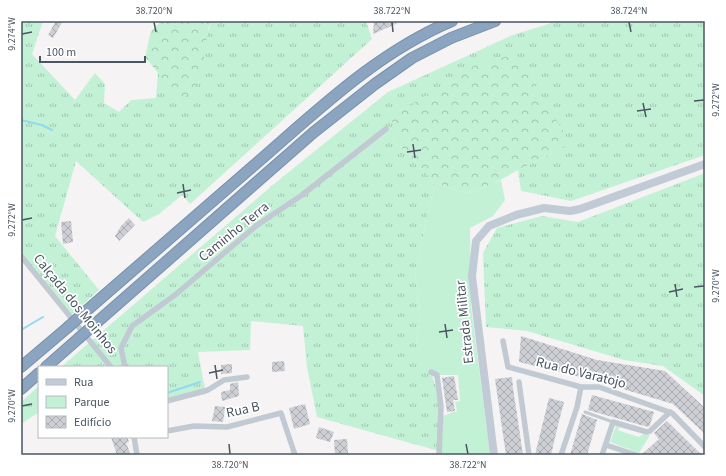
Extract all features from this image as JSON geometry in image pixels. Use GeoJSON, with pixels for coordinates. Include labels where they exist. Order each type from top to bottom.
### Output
{"type":"FeatureCollection","features":[{"type":"Feature","properties":{"kind":"highway"},"geometry":{"type":"LineString","coordinates":[[21,367],[305,121],[364,72],[404,45],[452,21]]}},
{"type":"Feature","properties":{"kind":"highway"},"geometry":{"type":"LineString","coordinates":[[47,366],[314,132],[375,84],[412,58],[451,38],[495,21]]}},
{"type":"Feature","properties":{"kind":"highway"},"geometry":{"type":"LineString","coordinates":[[21,389],[38,374]]}},
{"type":"Feature","properties":{"kind":"street","name":"Caminho Terra"},"geometry":{"type":"LineString","coordinates":[[125,366],[121,348],[132,326],[175,295],[256,226],[302,195],[386,129]]}},
{"type":"Feature","properties":{"kind":"street","name":"Estrada Militar"},"geometry":{"type":"LineString","coordinates":[[494,455],[472,276],[476,241],[489,226],[516,215],[544,208],[570,211],[580,210],[705,164]]}},
{"type":"Feature","properties":{"kind":"street","name":"Calçada dos Moinhos"},"geometry":{"type":"LineString","coordinates":[[21,256],[109,366]]}},
{"type":"Feature","properties":{"kind":"street","name":"Rua do Varatojo"},"geometry":{"type":"LineString","coordinates":[[503,341],[508,367],[581,387],[599,387],[670,412],[705,447]]}},
{"type":"Feature","properties":{"kind":"street"},"geometry":{"type":"LineString","coordinates":[[431,372],[437,375],[441,407],[439,455]]}},
{"type":"Feature","properties":{"kind":"street"},"geometry":{"type":"LineString","coordinates":[[168,401],[208,390],[224,380],[248,377]]}},
{"type":"Feature","properties":{"kind":"street"},"geometry":{"type":"LineString","coordinates":[[519,382],[529,455]]}},
{"type":"Feature","properties":{"kind":"street"},"geometry":{"type":"LineString","coordinates":[[560,455],[577,407],[581,387]]}},
{"type":"Feature","properties":{"kind":"street"},"geometry":{"type":"LineString","coordinates":[[602,455],[613,422],[650,432],[670,412]]}},
{"type":"Feature","properties":{"kind":"street","name":"Rua B"},"geometry":{"type":"LineString","coordinates":[[168,431],[194,426],[227,426],[281,413],[295,455]]}},
{"type":"Feature","properties":{"kind":"street"},"geometry":{"type":"LineString","coordinates":[[134,438],[137,455]]}},
{"type":"Feature","properties":{"kind":"street"},"geometry":{"type":"LineString","coordinates":[[606,445],[636,455]]}},
{"type":"Feature","properties":{"kind":"lane"},"geometry":{"type":"LineString","coordinates":[[585,412],[613,422]]}},
{"type":"Feature","properties":{"kind":"green space"},"geometry":{"type":"Polygon","coordinates":[[[21,21],[43,21],[32,54],[75,100],[95,73],[105,84],[104,103],[119,112],[131,100],[156,98],[158,72],[179,103],[212,21],[366,21],[372,39],[190,204],[182,195],[159,214],[143,222],[76,161],[55,236],[99,290],[69,317],[21,256],[21,21]]]}},
{"type":"Feature","properties":{"kind":"green space"},"geometry":{"type":"Polygon","coordinates":[[[162,21],[212,21],[208,29],[201,80],[179,103],[145,57],[151,31],[162,21]]]}},
{"type":"Feature","properties":{"kind":"green space"},"geometry":{"type":"Polygon","coordinates":[[[558,21],[705,21],[705,155],[571,201],[521,191],[518,170],[571,144],[400,146],[435,183],[415,271],[420,312],[417,344],[431,372],[440,400],[439,451],[317,417],[307,367],[303,326],[251,321],[250,350],[198,352],[206,394],[168,403],[168,366],[62,366],[274,184],[388,92],[513,35],[558,21]]]}},
{"type":"Feature","properties":{"kind":"green space"},"geometry":{"type":"Polygon","coordinates":[[[516,54],[571,144],[493,184],[467,193],[435,183],[400,146],[391,117],[477,64],[516,54]]]}},
{"type":"Feature","properties":{"kind":"green space"},"geometry":{"type":"Polygon","coordinates":[[[705,173],[705,396],[663,366],[624,360],[527,331],[486,327],[483,253],[497,228],[542,216],[578,222],[705,173]]]}},
{"type":"Feature","properties":{"kind":"green space"},"geometry":{"type":"Polygon","coordinates":[[[501,180],[505,200],[493,216],[470,228],[471,306],[490,455],[439,455],[440,417],[457,411],[455,402],[460,401],[458,375],[437,375],[424,370],[417,344],[420,312],[415,271],[435,183],[467,193],[501,180]]]}},
{"type":"Feature","properties":{"kind":"green space"},"geometry":{"type":"Polygon","coordinates":[[[38,387],[38,413],[21,424],[21,402],[38,387]]]}},
{"type":"Feature","properties":{"kind":"green space"},"geometry":{"type":"Polygon","coordinates":[[[616,426],[621,427],[617,430],[639,437],[644,434],[650,435],[639,453],[610,442],[616,426]]]}},
{"type":"Feature","properties":{"kind":"building"},"geometry":{"type":"Polygon","coordinates":[[[56,21],[63,21],[53,38],[48,35],[56,21]]]}},
{"type":"Feature","properties":{"kind":"building"},"geometry":{"type":"Polygon","coordinates":[[[375,21],[398,23],[373,34],[375,21]]]}},
{"type":"Feature","properties":{"kind":"building"},"geometry":{"type":"Polygon","coordinates":[[[129,218],[135,225],[119,241],[115,236],[121,226],[129,218]]]}},
{"type":"Feature","properties":{"kind":"building"},"geometry":{"type":"Polygon","coordinates":[[[71,221],[73,242],[63,244],[61,222],[71,221]]]}},
{"type":"Feature","properties":{"kind":"building"},"geometry":{"type":"Polygon","coordinates":[[[521,336],[597,360],[665,371],[705,408],[705,434],[673,404],[593,380],[519,362],[521,336]]]}},
{"type":"Feature","properties":{"kind":"building"},"geometry":{"type":"Polygon","coordinates":[[[284,361],[285,371],[272,372],[272,362],[284,361]]]}},
{"type":"Feature","properties":{"kind":"building"},"geometry":{"type":"Polygon","coordinates":[[[232,364],[232,373],[221,374],[221,365],[232,364]]]}},
{"type":"Feature","properties":{"kind":"building"},"geometry":{"type":"Polygon","coordinates":[[[454,376],[458,400],[453,400],[455,411],[447,412],[442,378],[454,376]]]}},
{"type":"Feature","properties":{"kind":"building"},"geometry":{"type":"Polygon","coordinates":[[[512,377],[523,455],[506,455],[495,379],[512,377]]]}},
{"type":"Feature","properties":{"kind":"building"},"geometry":{"type":"Polygon","coordinates":[[[238,382],[239,396],[222,401],[221,392],[230,390],[230,384],[238,382]]]}},
{"type":"Feature","properties":{"kind":"building"},"geometry":{"type":"Polygon","coordinates":[[[592,395],[654,412],[650,425],[648,427],[588,410],[592,395]]]}},
{"type":"Feature","properties":{"kind":"building"},"geometry":{"type":"Polygon","coordinates":[[[549,398],[564,402],[551,455],[535,455],[549,398]]]}},
{"type":"Feature","properties":{"kind":"building"},"geometry":{"type":"Polygon","coordinates":[[[305,404],[310,424],[294,429],[289,408],[305,404]]]}},
{"type":"Feature","properties":{"kind":"building"},"geometry":{"type":"Polygon","coordinates":[[[215,406],[225,407],[223,422],[212,421],[215,406]]]}},
{"type":"Feature","properties":{"kind":"building"},"geometry":{"type":"Polygon","coordinates":[[[582,414],[597,420],[587,455],[570,455],[582,414]]]}},
{"type":"Feature","properties":{"kind":"building"},"geometry":{"type":"Polygon","coordinates":[[[667,421],[702,455],[641,455],[659,439],[654,433],[667,421]]]}},
{"type":"Feature","properties":{"kind":"building"},"geometry":{"type":"Polygon","coordinates":[[[319,427],[334,432],[330,442],[316,438],[319,427]]]}},
{"type":"Feature","properties":{"kind":"building"},"geometry":{"type":"Polygon","coordinates":[[[111,438],[127,438],[129,442],[126,443],[131,455],[117,455],[111,438]]]}},
{"type":"Feature","properties":{"kind":"building"},"geometry":{"type":"Polygon","coordinates":[[[347,439],[348,454],[335,455],[334,440],[347,439]]]}},
{"type":"Feature","properties":{"kind":"waterway"},"geometry":{"type":"LineString","coordinates":[[21,120],[42,125],[52,130]]}},
{"type":"Feature","properties":{"kind":"waterway"},"geometry":{"type":"LineString","coordinates":[[21,330],[43,317]]}},
{"type":"Feature","properties":{"kind":"waterway"},"geometry":{"type":"LineString","coordinates":[[168,393],[200,382]]}}]}
